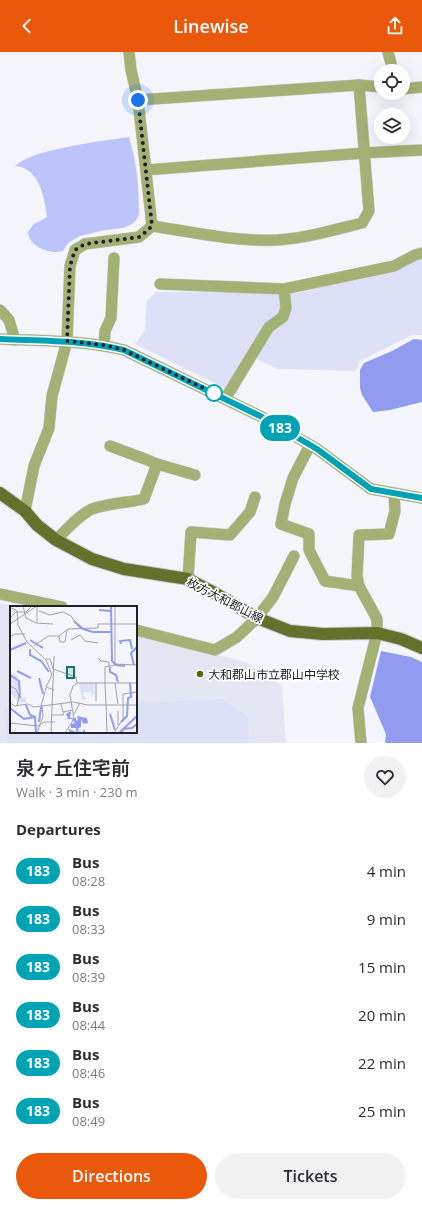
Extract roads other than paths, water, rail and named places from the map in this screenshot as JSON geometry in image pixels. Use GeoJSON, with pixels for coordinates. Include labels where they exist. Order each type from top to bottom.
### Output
{"type":"FeatureCollection","features":[{"type":"Feature","properties":{"kind":"main road","name":"枚方大和郡山線"},"geometry":{"type":"LineString","coordinates":[[0,493],[24,511],[37,525],[56,540],[92,559],[124,569],[188,580],[257,618],[290,631],[323,634],[378,633],[401,639],[422,648]]}},
{"type":"Feature","properties":{"kind":"street"},"geometry":{"type":"LineString","coordinates":[[129,52],[131,70],[138,100],[152,226]]}},
{"type":"Feature","properties":{"kind":"street"},"geometry":{"type":"LineString","coordinates":[[388,52],[391,64]]}},
{"type":"Feature","properties":{"kind":"street"},"geometry":{"type":"LineString","coordinates":[[138,100],[359,85],[374,86]]}},
{"type":"Feature","properties":{"kind":"street"},"geometry":{"type":"LineString","coordinates":[[152,226],[232,238],[277,240],[305,236],[362,223],[369,211],[359,85]]}},
{"type":"Feature","properties":{"kind":"street"},"geometry":{"type":"LineString","coordinates":[[410,88],[422,87]]}},
{"type":"Feature","properties":{"kind":"street"},"geometry":{"type":"LineString","coordinates":[[146,170],[422,150]]}},
{"type":"Feature","properties":{"kind":"street"},"geometry":{"type":"LineString","coordinates":[[24,511],[34,466],[49,428],[52,396],[67,341],[70,266],[75,250],[85,244],[140,237],[152,226]]}},
{"type":"Feature","properties":{"kind":"street"},"geometry":{"type":"LineString","coordinates":[[160,284],[284,289],[394,266],[422,253]]}},
{"type":"Feature","properties":{"kind":"street"},"geometry":{"type":"LineString","coordinates":[[104,345],[105,331],[111,318],[114,258]]}},
{"type":"Feature","properties":{"kind":"street"},"geometry":{"type":"LineString","coordinates":[[225,399],[269,326],[283,317],[286,308],[284,289]]}},
{"type":"Feature","properties":{"kind":"street"},"geometry":{"type":"LineString","coordinates":[[0,310],[9,320],[15,340]]}},
{"type":"Feature","properties":{"kind":"street"},"geometry":{"type":"LineString","coordinates":[[0,339],[67,341],[104,345],[124,350],[262,417],[310,444],[371,489],[422,498]]}},
{"type":"Feature","properties":{"kind":"street"},"geometry":{"type":"LineString","coordinates":[[310,444],[293,478],[281,524],[309,534],[309,550],[324,581],[359,586]]}},
{"type":"Feature","properties":{"kind":"street"},"geometry":{"type":"LineString","coordinates":[[110,446],[157,464],[195,476]]}},
{"type":"Feature","properties":{"kind":"street"},"geometry":{"type":"LineString","coordinates":[[56,540],[71,524],[91,510],[115,503],[144,499],[157,464]]}},
{"type":"Feature","properties":{"kind":"street"},"geometry":{"type":"LineString","coordinates":[[361,743],[358,708],[378,633],[377,619],[359,586],[357,576],[359,535],[389,534],[394,511],[394,493]]}},
{"type":"Feature","properties":{"kind":"street"},"geometry":{"type":"LineString","coordinates":[[188,580],[191,532],[230,535],[250,512],[255,496]]}},
{"type":"Feature","properties":{"kind":"street"},"geometry":{"type":"LineString","coordinates":[[137,630],[214,650],[237,637],[257,618],[273,597],[294,556]]}},
{"type":"Feature","properties":{"kind":"street"},"geometry":{"type":"LineString","coordinates":[[0,594],[57,606]]}},
{"type":"Feature","properties":{"kind":"place","name":"大和郡山市立郡山中学校"},"geometry":{"type":"Point","coordinates":[200,674]}}]}
